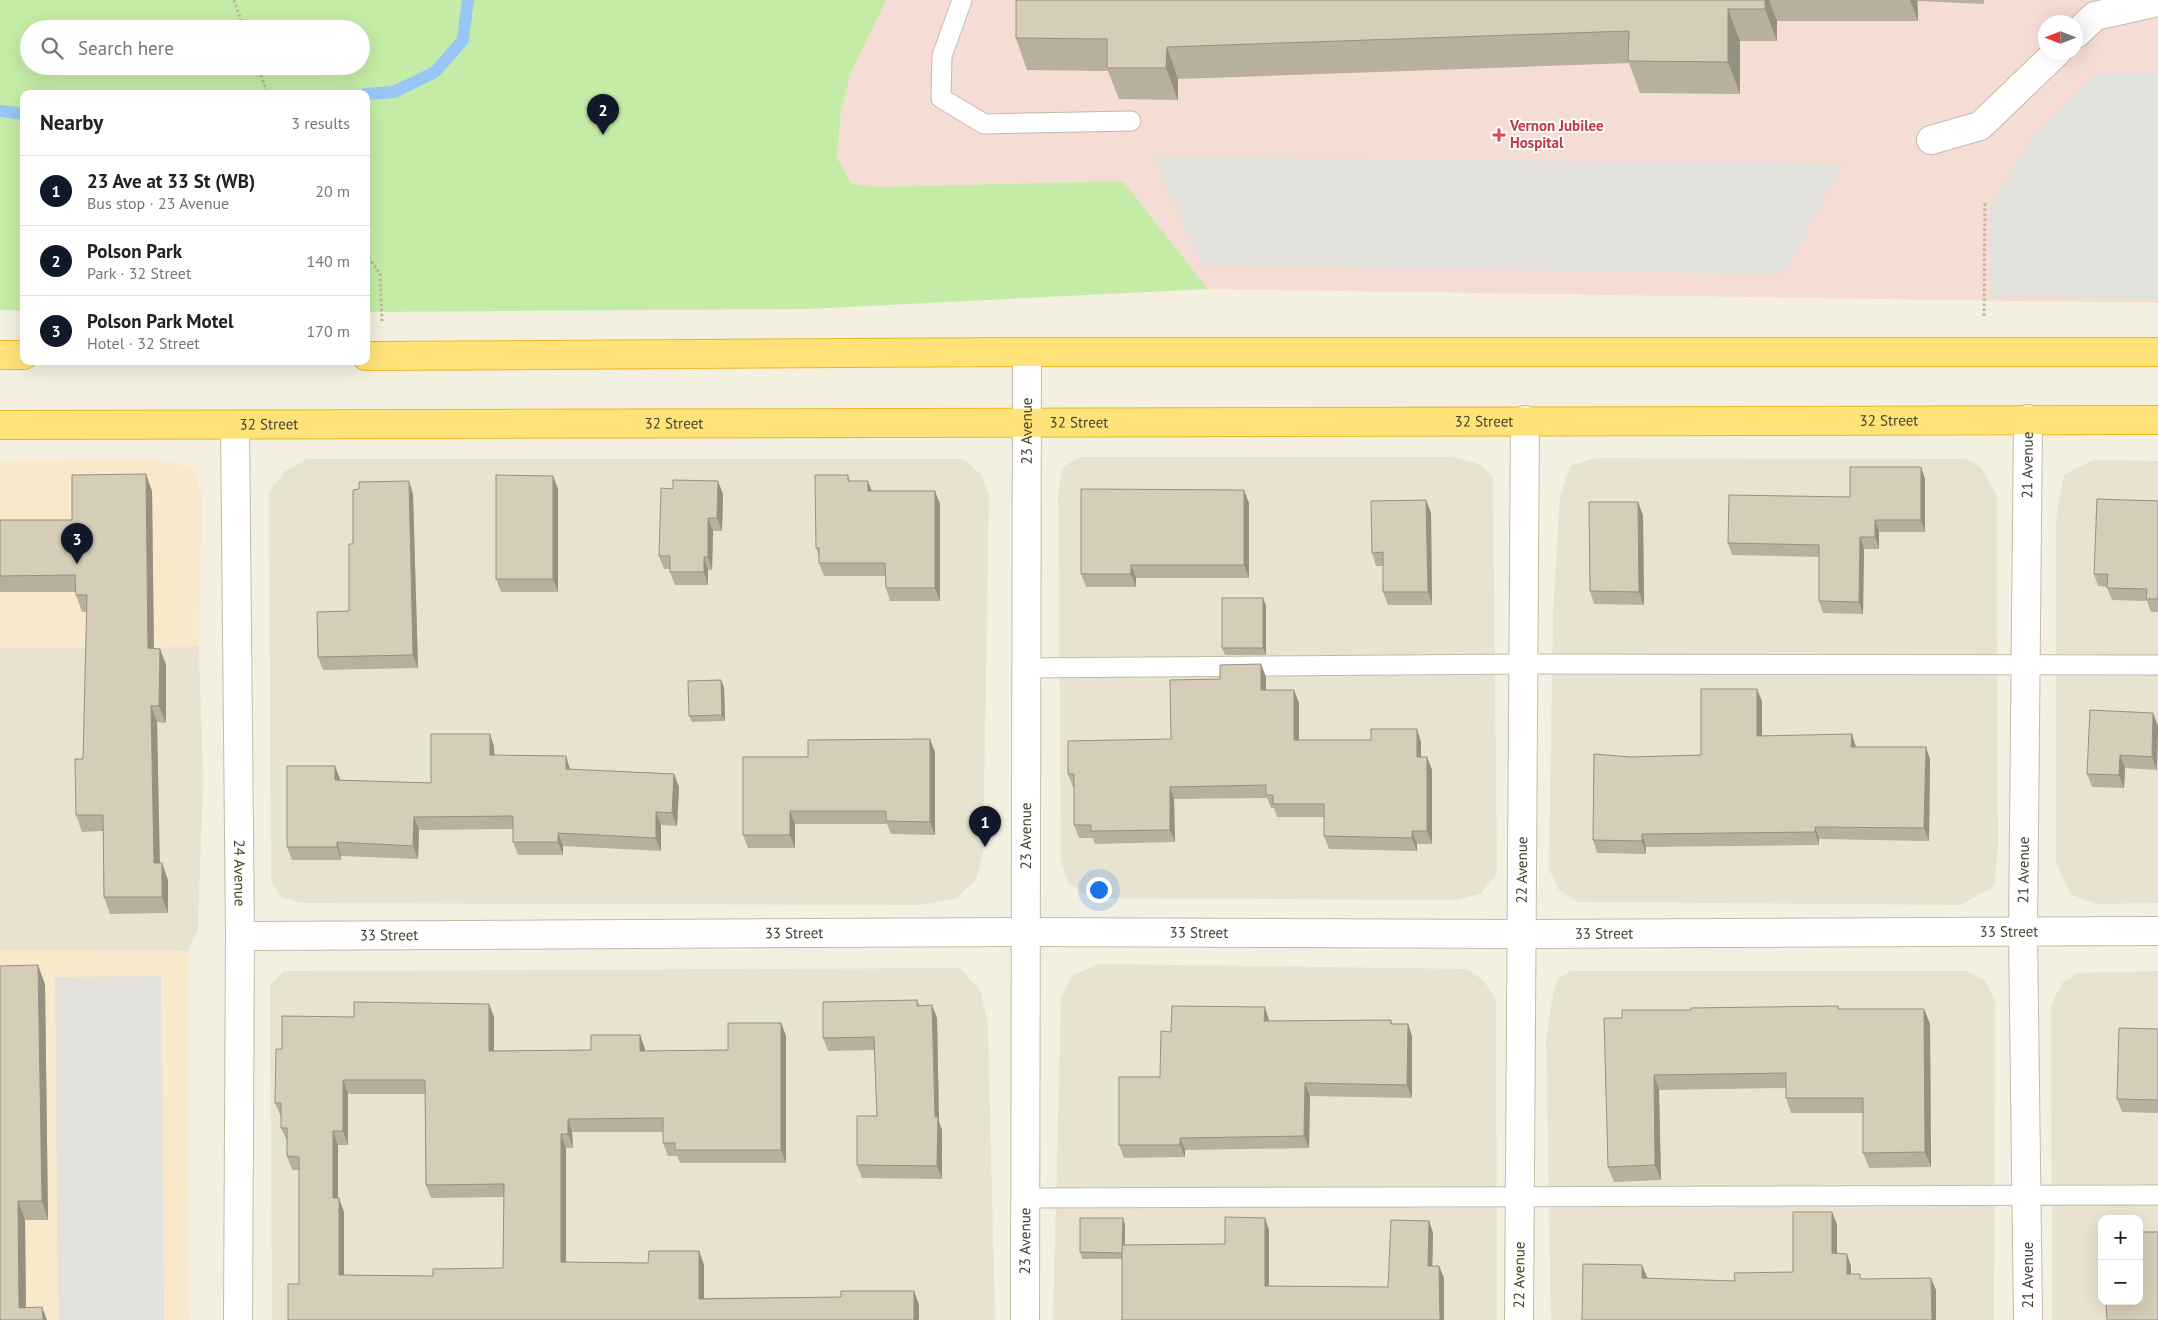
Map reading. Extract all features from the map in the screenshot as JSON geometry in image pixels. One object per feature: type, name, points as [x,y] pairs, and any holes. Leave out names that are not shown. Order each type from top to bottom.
[{"type":"highway","points":[[370,356],[1027,352],[2158,352]]},
{"type":"highway","points":[[0,355],[20,355]]},
{"type":"highway","name":"32 Street","points":[[0,425],[1027,421],[2158,420]]},
{"type":"street","points":[[2087,8],[2158,2]]},
{"type":"street","points":[[1931,140],[1980,126],[2049,60]]},
{"type":"street","name":"23 Avenue","points":[[1025,1320],[1027,352]]},
{"type":"street","name":"22 Avenue","points":[[1520,1320],[1524,420]]},
{"type":"street","name":"21 Avenue","points":[[2028,420],[2023,932],[2028,1320]]},
{"type":"street","name":"24 Avenue","points":[[235,425],[240,936],[238,1320]]},
{"type":"street","name":"33 Street","points":[[240,936],[1026,932],[1522,934],[2158,931]]},
{"type":"lane","points":[[962,0],[942,56],[941,98],[984,124],[1131,121]]},
{"type":"lane","points":[[1026,668],[1524,664],[2158,665]]},
{"type":"lane","points":[[1026,1198],[2158,1195]]},
{"type":"path","points":[[234,0],[241,20]]},
{"type":"path","points":[[260,75],[266,90]]},
{"type":"path","points":[[1984,319],[1985,201]]},
{"type":"path","points":[[370,259],[380,274],[382,317]]},
{"type":"shaded area","name":"Vernon Jubilee Hospital","points":[[884,0],[2158,0],[2158,303],[1208,289],[1123,181],[877,187],[852,184],[837,158],[841,112],[854,61]]},
{"type":"shaded area","points":[[2158,73],[2158,300],[1990,297],[1990,206],[2033,135],[2094,74]]},
{"type":"shaded area","points":[[1152,157],[1844,163],[1784,274],[1203,266]]},
{"type":"shaded area","points":[[1080,457],[1453,457],[1482,465],[1493,478],[1497,874],[1480,894],[1457,900],[1089,898],[1068,882],[1061,862],[1058,492],[1063,467]]},
{"type":"shaded area","points":[[1595,458],[1965,459],[1981,467],[1997,496],[1998,847],[1994,886],[1961,905],[1577,902],[1558,889],[1549,869],[1553,613],[1560,496],[1570,466]]},
{"type":"shaded area","points":[[154,459],[193,467],[202,494],[199,647],[0,648],[0,461]]},
{"type":"shaded area","points":[[307,459],[963,459],[982,475],[989,495],[983,854],[976,880],[955,899],[919,905],[300,903],[281,897],[271,881],[269,492],[285,471]]},
{"type":"shaded area","points":[[2093,460],[2158,461],[2158,903],[2096,904],[2070,894],[2056,862],[2056,518],[2064,475]]},
{"type":"shaded area","points":[[199,647],[203,782],[198,929],[188,951],[0,950],[0,648]]},
{"type":"shaded area","points":[[0,950],[188,951],[189,1320],[0,1320]]},
{"type":"shaded area","points":[[1098,964],[1468,969],[1484,981],[1496,1000],[1497,1320],[1053,1320],[1061,997],[1072,976]]},
{"type":"shaded area","points":[[960,968],[981,992],[988,1024],[995,1320],[272,1320],[270,986],[283,971]]},
{"type":"shaded area","points":[[1571,971],[1966,971],[1985,980],[1995,1000],[1994,1320],[1551,1320],[1546,1039],[1553,994],[1558,979]]},
{"type":"shaded area","points":[[2158,971],[2158,1320],[2052,1320],[2051,1005],[2062,983],[2078,973]]},
{"type":"shaded area","points":[[161,976],[164,1320],[58,1320],[55,977]]},
{"type":"green space","points":[[0,0],[886,0],[851,72],[841,112],[837,158],[852,184],[877,187],[1123,181],[1208,289],[809,309],[370,312],[370,90],[20,90],[20,311],[0,310]]},
{"type":"building","points":[[1016,0],[1765,0],[1765,9],[1728,9],[1728,62],[1628,61],[1629,31],[1167,47],[1166,68],[1107,68],[1107,39],[1016,38]]},
{"type":"building","points":[[1850,467],[1921,467],[1921,520],[1875,520],[1875,537],[1860,537],[1859,602],[1819,601],[1819,545],[1728,543],[1729,495],[1850,497]]},
{"type":"building","points":[[146,474],[148,648],[160,649],[159,706],[151,706],[154,863],[162,863],[162,897],[104,897],[103,815],[76,815],[75,759],[83,759],[87,595],[76,595],[75,575],[0,576],[0,520],[72,520],[72,475]]},
{"type":"building","points":[[496,475],[553,476],[553,579],[496,579]]},
{"type":"building","points":[[815,475],[848,475],[848,481],[868,481],[868,491],[935,491],[935,588],[886,588],[885,563],[819,563],[819,548],[816,548]]},
{"type":"building","points":[[673,480],[718,481],[717,518],[708,518],[708,557],[704,557],[704,572],[670,572],[670,556],[659,556],[661,488],[673,489]]},
{"type":"building","points":[[409,481],[413,655],[318,657],[317,612],[349,611],[349,544],[353,544],[353,490],[359,489],[359,482]]},
{"type":"building","points":[[1081,489],[1244,490],[1244,565],[1131,565],[1131,574],[1081,574]]},
{"type":"building","points":[[2097,499],[2158,501],[2158,599],[2146,599],[2147,589],[2107,588],[2108,574],[2094,574]]},
{"type":"building","points":[[1426,500],[1428,592],[1383,592],[1383,552],[1372,553],[1371,501]]},
{"type":"building","points":[[1589,502],[1638,502],[1639,592],[1590,591]]},
{"type":"building","points":[[1222,598],[1263,598],[1263,648],[1222,648]]},
{"type":"building","points":[[1261,664],[1261,690],[1294,690],[1294,740],[1371,740],[1371,729],[1417,729],[1417,757],[1427,757],[1427,831],[1412,831],[1412,838],[1324,836],[1324,804],[1273,804],[1273,795],[1266,795],[1266,785],[1170,787],[1170,830],[1091,831],[1091,825],[1074,825],[1074,774],[1068,774],[1068,741],[1171,739],[1170,680],[1220,679],[1220,665]]},
{"type":"building","points":[[721,680],[722,715],[689,716],[688,681]]},
{"type":"building","points":[[1701,689],[1757,689],[1757,736],[1852,734],[1851,747],[1926,747],[1924,828],[1815,827],[1815,832],[1642,834],[1642,841],[1593,840],[1594,754],[1631,757],[1701,755]]},
{"type":"building","points":[[2090,710],[2153,713],[2152,757],[2120,755],[2119,775],[2087,774]]},
{"type":"building","points":[[431,734],[490,734],[490,755],[566,756],[566,769],[674,774],[672,813],[656,812],[656,838],[558,833],[558,842],[513,842],[513,816],[414,817],[413,846],[337,842],[337,847],[287,847],[287,766],[335,766],[335,780],[431,783]]},
{"type":"building","points":[[930,739],[930,822],[886,821],[886,811],[790,811],[790,835],[743,835],[743,757],[808,757],[808,740]]},
{"type":"building","points":[[38,965],[42,1201],[18,1201],[19,1308],[42,1307],[43,1320],[0,1320],[0,966]]},
{"type":"building","points":[[917,1000],[917,1006],[932,1005],[935,1117],[938,1117],[937,1166],[857,1165],[857,1116],[877,1116],[874,1037],[823,1038],[823,1002]]},
{"type":"building","points":[[354,1002],[489,1004],[489,1051],[591,1050],[591,1035],[640,1035],[640,1051],[728,1050],[728,1023],[781,1023],[781,1150],[675,1150],[675,1143],[663,1143],[663,1118],[568,1119],[568,1134],[561,1134],[561,1262],[648,1263],[649,1251],[699,1251],[699,1299],[841,1297],[841,1291],[914,1291],[914,1320],[288,1320],[288,1284],[299,1284],[299,1157],[287,1156],[287,1128],[281,1128],[281,1103],[275,1103],[276,1049],[282,1049],[282,1016],[354,1017]],"holes":[[[343,1080],[425,1080],[426,1185],[504,1184],[503,1268],[433,1269],[433,1276],[339,1275],[339,1198],[333,1198],[333,1131],[343,1131]]]},
{"type":"building","points":[[1172,1006],[1265,1007],[1264,1021],[1391,1020],[1391,1024],[1408,1024],[1407,1085],[1305,1083],[1304,1136],[1180,1138],[1180,1145],[1119,1145],[1119,1077],[1160,1077],[1161,1031],[1171,1032]]},
{"type":"building","points":[[1838,1006],[1838,1009],[1924,1009],[1925,1152],[1863,1153],[1863,1098],[1786,1098],[1786,1073],[1654,1075],[1655,1165],[1608,1167],[1604,1018],[1622,1018],[1622,1010]]},
{"type":"building","points":[[2119,1028],[2158,1029],[2158,1100],[2117,1099]]},
{"type":"building","points":[[1793,1212],[1832,1212],[1832,1253],[1847,1254],[1847,1274],[1860,1274],[1860,1279],[1931,1278],[1932,1320],[1582,1320],[1583,1264],[1642,1265],[1642,1278],[1735,1281],[1734,1273],[1793,1272]]},
{"type":"building","points":[[1225,1217],[1265,1218],[1265,1286],[1388,1287],[1391,1220],[1429,1221],[1428,1266],[1439,1266],[1440,1320],[1122,1320],[1122,1245],[1225,1244]]},
{"type":"building","points":[[1080,1218],[1123,1218],[1122,1253],[1080,1252]]},
{"type":"building","points":[[2143,1232],[2158,1232],[2158,1320],[2107,1320],[2106,1305],[2143,1305]]},
{"type":"waterway","points":[[370,94],[394,92],[435,72],[463,40],[468,0]]},
{"type":"waterway","points":[[0,111],[20,114]]},
{"type":"place","name":"Polson Park","points":[[603,135]]},
{"type":"place","name":"Vernon Jubilee Hospital","points":[[1499,135]]},
{"type":"place","name":"Polson Park Motel","points":[[77,564]]},
{"type":"place","name":"23 Ave at 33 St (WB)","points":[[985,847]]}]
